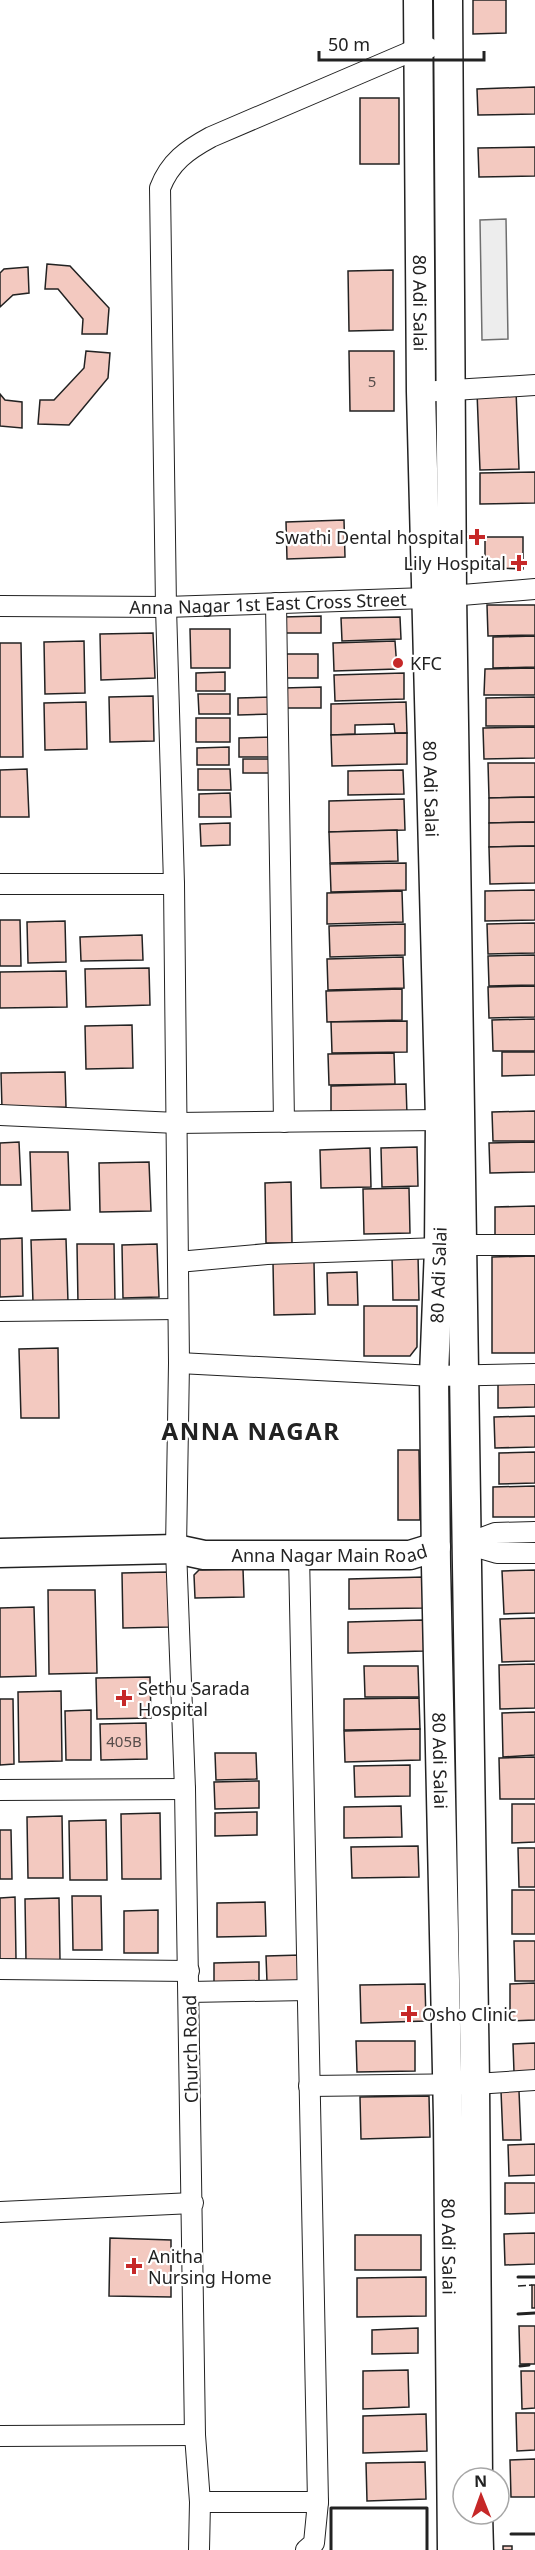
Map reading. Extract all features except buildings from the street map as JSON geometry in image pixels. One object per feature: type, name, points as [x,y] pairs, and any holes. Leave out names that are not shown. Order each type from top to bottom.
[{"type":"main road","name":"80 Adi Salai","points":[[418,0],[421,392],[439,596],[451,1247],[434,1376],[447,2085],[452,2550]]},
{"type":"main road","name":"80 Adi Salai","points":[[448,0],[450,390],[439,596],[440,1120],[463,1376],[476,2084],[478,2466]]},
{"type":"main road","name":"Anna Nagar Main Road","points":[[176,1549],[204,1539],[398,1537],[410,1537],[436,1547]]},
{"type":"main road","name":"Anna Nagar Main Road","points":[[0,1553],[176,1549],[204,1555],[410,1555],[436,1547]]},
{"type":"main road","points":[[478,2526],[478,2550]]},
{"type":"street","points":[[419,48],[449,48]]},
{"type":"street","name":"Church Road","points":[[199,2550],[200,2502],[195,2435],[185,1790],[176,1549],[179,1364],[177,1123],[160,188],[166,171],[187,150],[211,137],[419,48]]},
{"type":"street","points":[[421,392],[535,385]]},
{"type":"street","name":"Anna Nagar 1st East Cross Street","points":[[0,606],[166,607],[535,590]]},
{"type":"street","points":[[276,603],[284,1122]]},
{"type":"street","points":[[0,884],[174,884]]},
{"type":"street","points":[[0,1115],[177,1123],[440,1120]]},
{"type":"street","points":[[178,1262],[267,1254],[535,1245]]},
{"type":"street","points":[[0,1311],[178,1309]]},
{"type":"street","points":[[179,1364],[434,1376],[535,1374]]},
{"type":"street","points":[[436,1547],[466,1544],[495,1533],[535,1532]]},
{"type":"street","points":[[466,1544],[497,1553],[535,1553]]},
{"type":"street","points":[[299,1554],[318,2502],[314,2543],[306,2550]]},
{"type":"street","points":[[0,1790],[185,1790]]},
{"type":"street","points":[[0,1969],[189,1971]]},
{"type":"street","points":[[189,1992],[307,1990]]},
{"type":"street","points":[[309,2086],[447,2085],[535,2080]]},
{"type":"street","points":[[0,2212],[193,2203]]},
{"type":"street","points":[[0,2436],[195,2435]]},
{"type":"street","points":[[200,2502],[318,2502]]},
{"type":"shaded area","points":[[506,219],[508,339],[482,340],[480,220]]},
{"type":"fence","points":[[518,2286],[532,2285]]},
{"type":"wall","points":[[518,2277],[535,2277]]},
{"type":"wall","points":[[518,2314],[535,2313]]},
{"type":"wall","points":[[520,2366],[529,2365]]},
{"type":"wall","points":[[331,2550],[331,2508],[427,2508],[427,2550]]},
{"type":"wall","points":[[511,2534],[535,2534]]},
{"type":"place","name":"Swathi Dental hospital","points":[[477,537]]},
{"type":"place","name":"Lily Hospital","points":[[519,563]]},
{"type":"place","name":"KFC","points":[[398,663]]},
{"type":"place","name":"Sethu Sarada Hospital","points":[[124,1698]]},
{"type":"place","name":"Osho Clinic","points":[[409,2014]]},
{"type":"place","name":"Anitha Nursing Home","points":[[134,2266]]},
{"type":"district","name":"ANNA NAGAR","points":[[251,1430]]}]
